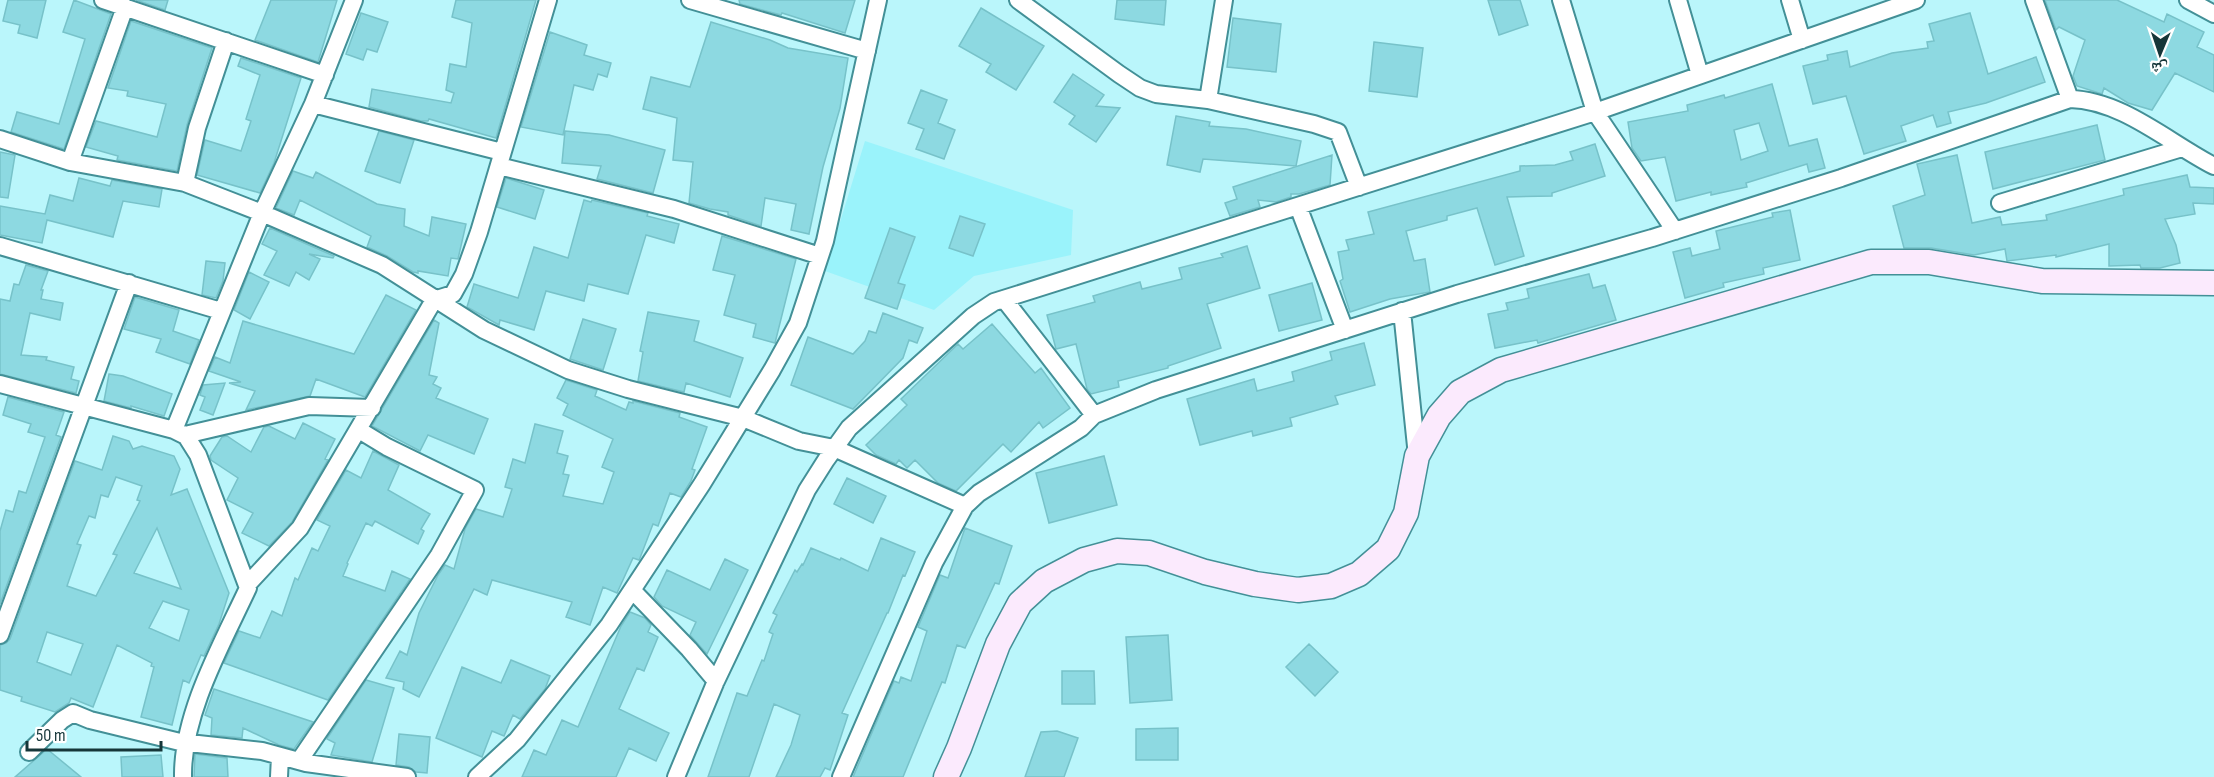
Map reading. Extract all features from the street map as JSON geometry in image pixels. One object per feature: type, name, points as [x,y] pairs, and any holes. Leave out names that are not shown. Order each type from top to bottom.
[{"type":"street","points":[[103,0],[325,75]]},
{"type":"street","points":[[179,433],[221,311],[262,213],[313,104],[354,0]]},
{"type":"street","points":[[247,585],[300,528],[434,300],[453,294],[464,274],[548,0]]},
{"type":"street","points":[[690,0],[867,51]]},
{"type":"street","points":[[477,777],[517,740],[609,625],[702,484],[798,322],[820,256],[878,0]]},
{"type":"street","points":[[1018,0],[1140,88],[1156,94],[1208,100],[1314,124],[1338,132],[1359,187]]},
{"type":"street","points":[[1208,100],[1224,0]]},
{"type":"street","points":[[1561,0],[1595,112],[1675,231]]},
{"type":"street","points":[[1678,0],[1700,75]]},
{"type":"street","points":[[1790,0],[1802,40]]},
{"type":"street","points":[[676,777],[716,681],[807,490],[834,448],[849,428],[973,316],[994,302],[1595,112],[1802,40],[1899,3],[1916,0]]},
{"type":"street","points":[[2034,0],[2070,99]]},
{"type":"street","points":[[2188,0],[2214,14]]},
{"type":"street","points":[[70,162],[125,7]]},
{"type":"street","points":[[185,183],[197,128],[226,41]]},
{"type":"street","points":[[841,777],[934,563],[964,506],[979,493],[1081,428],[1094,416],[1156,390],[1402,311],[1675,231],[1840,178],[2070,99],[2088,99],[2116,109],[2214,166]]},
{"type":"street","points":[[313,104],[674,209],[820,256]]},
{"type":"street","points":[[0,139],[70,162],[185,183],[262,213],[382,265],[484,330],[568,370],[628,389],[743,418],[799,441],[834,448],[964,506]]},
{"type":"street","points":[[2000,203],[2182,148]]},
{"type":"street","points":[[1298,206],[1345,330]]},
{"type":"street","points":[[0,246],[221,311]]},
{"type":"street","points":[[1417,456],[1439,416],[1460,392],[1502,370],[1871,262],[1929,262],[2042,281],[2214,283]]},
{"type":"street","points":[[2,627],[85,408],[129,283]]},
{"type":"street","points":[[1004,299],[1094,416]]},
{"type":"street","points":[[946,777],[998,644],[1020,603],[1044,581],[1084,560],[1118,552],[1149,554],[1255,585],[1298,590],[1330,586],[1359,574],[1388,549],[1406,513],[1417,456],[1402,311]]},
{"type":"street","points":[[0,384],[179,433],[309,406],[372,408]]},
{"type":"street","points":[[299,761],[439,555],[475,490],[387,447],[359,430]]},
{"type":"street","points":[[179,433],[198,455],[248,588],[202,689],[187,743],[183,777]]},
{"type":"street","points":[[632,590],[716,681]]},
{"type":"street","points":[[29,752],[62,720],[74,713],[90,720],[187,743],[262,751],[299,761],[407,777]]},
{"type":"street","points":[[279,777],[280,756]]},
{"type":"shaded area","points":[[865,141],[1073,210],[1071,255],[974,276],[934,310],[825,271]]},
{"type":"building","points":[[8,0],[46,0],[37,38],[18,33],[20,25],[3,21]]},
{"type":"building","points":[[74,0],[111,14],[64,149],[11,132],[17,112],[59,124],[85,39],[63,32]]},
{"type":"building","points":[[136,0],[168,0],[165,10]]},
{"type":"building","points":[[271,0],[337,0],[318,62],[255,40]]},
{"type":"building","points":[[456,0],[536,0],[496,138],[429,119],[421,121],[369,107],[372,89],[451,103],[454,93],[446,90],[450,64],[466,67],[472,23],[452,17]]},
{"type":"building","points":[[739,0],[855,0],[845,33],[782,13],[781,15],[740,4]]},
{"type":"building","points":[[1117,0],[1166,0],[1164,25],[1115,19]]},
{"type":"building","points":[[1488,0],[1520,0],[1528,25],[1499,35]]},
{"type":"building","points":[[2045,0],[2117,0],[2164,22],[2167,14],[2204,32],[2197,47],[2214,55],[2214,92],[2175,73],[2152,110],[2128,103],[2104,88],[2102,94],[2077,86],[2073,76],[2085,40],[2059,27],[2056,30]]},
{"type":"building","points":[[981,8],[1044,46],[1016,90],[986,72],[991,64],[959,46]]},
{"type":"building","points":[[361,13],[388,22],[377,52],[367,49],[363,60],[346,54]]},
{"type":"building","points":[[1970,13],[1988,74],[2036,57],[2045,82],[1986,103],[1948,112],[1951,123],[1937,127],[1933,115],[1901,126],[1906,141],[1864,154],[1846,96],[1813,104],[1803,66],[1828,60],[1827,55],[1847,51],[1850,67],[1892,53],[1928,48],[1927,42],[1934,41],[1929,24]]},
{"type":"building","points":[[1233,18],[1281,24],[1276,72],[1227,67]]},
{"type":"building","points":[[131,21],[212,48],[187,125],[177,171],[117,160],[118,156],[86,147],[96,121],[157,137],[166,104],[127,96],[128,91],[108,88]]},
{"type":"building","points":[[711,22],[770,40],[788,48],[848,58],[840,108],[823,167],[809,234],[791,230],[796,204],[765,198],[761,226],[728,215],[728,212],[689,203],[693,162],[673,160],[677,118],[643,109],[651,77],[690,87]]},
{"type":"building","points":[[550,32],[587,45],[584,55],[611,63],[607,77],[598,74],[593,90],[574,85],[563,135],[521,127]]},
{"type":"building","points":[[1374,42],[1423,48],[1417,97],[1369,91]]},
{"type":"building","points":[[241,58],[301,78],[274,163],[260,193],[197,175],[205,140],[241,151],[251,121],[246,119],[260,75],[238,66]]},
{"type":"building","points":[[1073,74],[1104,95],[1096,106],[1120,108],[1096,142],[1069,124],[1075,116],[1054,102]]},
{"type":"building","points":[[1772,84],[1789,146],[1817,139],[1825,168],[1809,172],[1807,164],[1746,183],[1747,187],[1711,195],[1711,192],[1676,201],[1665,157],[1641,161],[1632,148],[1628,122],[1688,111],[1687,105],[1724,95],[1725,98]],"holes":[[[1759,123],[1768,151],[1741,160],[1734,130]]]},
{"type":"building","points":[[921,90],[947,100],[938,123],[955,130],[944,159],[916,149],[924,129],[908,123]]},
{"type":"building","points":[[1176,116],[1210,122],[1209,126],[1246,129],[1301,141],[1296,166],[1203,159],[1200,172],[1167,165]]},
{"type":"building","points":[[2097,125],[2105,160],[1993,189],[1985,152]]},
{"type":"building","points":[[379,131],[414,140],[400,183],[365,171]]},
{"type":"building","points":[[565,131],[609,135],[665,150],[653,193],[597,179],[601,166],[562,163]]},
{"type":"building","points":[[1595,144],[1605,176],[1552,193],[1552,196],[1507,197],[1524,256],[1495,265],[1477,208],[1447,216],[1447,220],[1406,231],[1414,261],[1425,259],[1430,292],[1390,299],[1350,312],[1340,281],[1343,279],[1338,252],[1349,250],[1346,240],[1374,234],[1368,212],[1520,171],[1520,166],[1555,165],[1573,160],[1570,152]]},
{"type":"building","points":[[0,152],[15,155],[8,198],[0,197]]},
{"type":"building","points":[[1332,155],[1330,185],[1291,194],[1291,197],[1276,202],[1258,200],[1260,207],[1230,216],[1225,203],[1237,199],[1233,187]]},
{"type":"building","points":[[1957,155],[1972,223],[2000,217],[2002,225],[2047,220],[2046,215],[2124,195],[2123,189],[2187,175],[2190,187],[2214,188],[2214,204],[2193,203],[2195,214],[2165,219],[2176,245],[2180,263],[2160,268],[2141,268],[2140,265],[2109,266],[2109,244],[2056,257],[2056,255],[2007,261],[2005,249],[1974,255],[1931,248],[1904,248],[1893,206],[1925,195],[1917,164]]},
{"type":"building","points":[[293,171],[313,178],[316,172],[377,204],[405,209],[404,226],[429,236],[432,217],[466,224],[458,259],[451,258],[448,276],[413,272],[367,247],[371,236],[300,200],[294,215],[276,208]]},
{"type":"building","points":[[79,178],[110,186],[112,180],[162,189],[159,207],[123,201],[113,237],[47,220],[42,243],[0,235],[0,206],[45,214],[50,195],[73,201]]},
{"type":"building","points":[[506,178],[544,190],[535,219],[497,207]]},
{"type":"building","points":[[584,200],[648,213],[647,216],[679,224],[674,243],[646,235],[628,294],[588,284],[584,301],[546,291],[534,330],[500,320],[499,325],[467,307],[474,284],[518,298],[534,247],[568,258]]},
{"type":"building","points":[[1790,210],[1800,260],[1763,268],[1764,274],[1723,283],[1724,287],[1685,298],[1673,252],[1690,248],[1692,256],[1720,249],[1716,231],[1773,217],[1772,213]]},
{"type":"building","points":[[960,216],[985,224],[973,256],[949,248]]},
{"type":"building","points":[[270,228],[334,256],[333,258],[309,254],[320,259],[309,280],[296,272],[289,286],[264,275],[277,251],[262,244]]},
{"type":"building","points":[[890,228],[915,237],[898,283],[905,285],[897,309],[865,298]]},
{"type":"building","points":[[722,236],[796,259],[775,343],[753,337],[756,324],[724,315],[735,275],[713,270]]},
{"type":"building","points":[[1247,246],[1260,288],[1207,304],[1221,348],[1168,366],[1168,368],[1118,381],[1119,387],[1091,394],[1087,389],[1076,344],[1056,349],[1047,315],[1095,302],[1093,296],[1140,282],[1142,289],[1182,279],[1179,268],[1223,257],[1221,254]]},
{"type":"building","points":[[206,261],[225,263],[223,281],[216,298],[202,295]]},
{"type":"building","points":[[26,265],[48,271],[41,290],[43,290],[41,299],[63,303],[60,320],[30,313],[21,355],[47,357],[46,360],[74,367],[71,379],[79,381],[76,393],[0,374],[0,299],[10,301],[14,284],[19,285]]},
{"type":"building","points":[[249,272],[269,282],[250,319],[234,310]]},
{"type":"building","points":[[1589,274],[1593,288],[1605,285],[1616,320],[1538,343],[1537,340],[1495,348],[1488,314],[1508,310],[1506,303],[1529,298],[1527,289]]},
{"type":"building","points":[[1312,283],[1322,320],[1279,331],[1269,295]]},
{"type":"building","points":[[386,295],[416,310],[365,397],[316,379],[310,396],[246,410],[255,391],[229,383],[241,382],[209,371],[215,357],[230,363],[243,321],[354,354]]},
{"type":"building","points":[[135,297],[179,310],[173,331],[199,340],[190,364],[156,352],[161,339],[124,329]]},
{"type":"building","points":[[648,312],[699,321],[694,341],[743,358],[730,397],[686,383],[684,392],[638,381],[643,352],[640,351]]},
{"type":"building","points":[[883,313],[923,328],[917,343],[909,340],[903,358],[853,409],[791,385],[808,337],[853,354],[865,341],[869,331],[876,333]]},
{"type":"building","points":[[583,319],[616,329],[603,370],[570,359]]},
{"type":"building","points":[[434,320],[439,323],[429,375],[437,377],[433,384],[441,388],[436,398],[488,419],[474,454],[428,435],[420,451],[372,426]]},
{"type":"building","points":[[992,324],[1035,373],[1041,368],[1070,408],[1043,428],[1039,422],[1011,452],[1003,444],[956,491],[938,483],[915,460],[907,468],[899,460],[896,464],[876,455],[866,445],[907,405],[901,399],[958,344],[963,349]]},
{"type":"building","points":[[1364,343],[1375,385],[1335,396],[1338,404],[1290,418],[1292,426],[1253,436],[1252,431],[1200,445],[1187,399],[1254,379],[1257,391],[1294,381],[1292,372],[1332,360],[1330,352]]},
{"type":"building","points":[[109,374],[123,376],[172,394],[164,416],[104,401]]},
{"type":"building","points":[[566,380],[597,390],[595,396],[626,410],[629,402],[633,403],[633,401],[680,413],[679,417],[707,427],[692,469],[695,470],[691,481],[681,497],[670,493],[658,526],[653,524],[639,560],[633,558],[617,593],[603,587],[590,625],[566,617],[572,602],[492,580],[487,595],[474,589],[419,697],[403,689],[404,682],[386,678],[400,651],[407,655],[419,613],[438,575],[445,565],[454,569],[465,529],[476,509],[503,517],[512,489],[505,487],[513,459],[525,463],[535,424],[563,431],[557,453],[568,456],[563,474],[569,475],[563,496],[603,504],[614,472],[602,467],[613,439],[563,415],[568,404],[557,398]]},
{"type":"building","points":[[225,383],[213,415],[200,410],[205,397],[200,395],[203,385]]},
{"type":"building","points":[[8,397],[64,412],[56,435],[61,437],[0,604],[0,531],[6,510],[13,512],[19,491],[26,493],[45,437],[28,432],[31,424],[3,415]]},
{"type":"building","points":[[303,423],[335,439],[325,459],[328,460],[292,522],[269,546],[242,533],[253,513],[227,500],[238,478],[211,460],[210,456],[222,437],[227,436],[251,452],[264,427],[269,426],[295,439]]},
{"type":"building","points":[[113,436],[129,441],[133,449],[142,446],[174,456],[180,469],[171,495],[187,489],[229,593],[219,624],[204,656],[201,655],[189,683],[183,680],[172,725],[141,717],[154,667],[151,666],[152,663],[117,645],[93,707],[71,698],[69,703],[55,712],[21,701],[22,697],[0,690],[0,645],[10,639],[75,461],[102,470]],"holes":[[[116,477],[142,486],[137,500],[140,501],[113,554],[117,555],[96,596],[67,586],[81,545],[77,544],[89,516],[95,518],[101,495],[108,497]],[[157,528],[181,589],[134,573]],[[163,601],[189,610],[179,641],[149,628]],[[47,632],[83,644],[71,675],[37,662]]]},
{"type":"building","points":[[373,451],[399,465],[388,490],[430,514],[421,529],[424,531],[418,544],[375,521],[372,526],[366,523],[343,576],[385,591],[392,571],[410,579],[328,700],[224,663],[239,631],[260,638],[272,611],[282,616],[295,578],[298,580],[312,548],[318,551],[330,526],[317,520],[346,470],[361,478]]},
{"type":"building","points":[[1104,456],[1117,505],[1049,523],[1036,473]]},
{"type":"building","points":[[847,478],[886,496],[873,523],[834,504]]},
{"type":"building","points":[[965,528],[1012,546],[999,584],[995,583],[965,648],[957,645],[945,683],[942,682],[903,777],[853,777],[894,681],[899,683],[901,677],[911,681],[927,631],[918,627],[940,575],[948,578]]},
{"type":"building","points":[[881,538],[915,552],[842,713],[848,715],[830,770],[825,768],[820,777],[776,777],[791,745],[800,715],[774,704],[749,777],[708,777],[737,693],[747,696],[762,660],[764,661],[773,634],[769,632],[777,615],[773,613],[795,570],[797,572],[803,565],[811,548],[840,560],[841,558],[868,571]]},
{"type":"building","points":[[725,559],[748,570],[707,654],[690,635],[696,622],[662,606],[654,597],[667,570],[710,590]]},
{"type":"building","points":[[630,612],[645,618],[651,625],[648,632],[658,637],[644,671],[637,668],[619,709],[669,733],[656,761],[629,748],[616,777],[522,777],[534,750],[546,755],[562,720],[578,727],[621,626]]},
{"type":"building","points":[[1168,635],[1172,700],[1130,703],[1126,637]]},
{"type":"building","points":[[1309,644],[1338,672],[1315,696],[1286,667]]},
{"type":"building","points":[[511,660],[550,676],[545,689],[520,719],[513,715],[504,736],[492,731],[482,757],[436,738],[462,667],[501,683]]},
{"type":"building","points":[[1062,671],[1094,671],[1095,704],[1062,704]]},
{"type":"building","points":[[366,680],[394,688],[372,762],[331,755],[335,743],[327,739]]},
{"type":"building","points":[[214,689],[313,722],[294,749],[279,745],[243,728],[242,738],[211,735],[212,718],[205,715]]},
{"type":"building","points":[[1178,728],[1178,760],[1136,760],[1136,729]]},
{"type":"building","points":[[1057,731],[1078,738],[1064,777],[1025,777],[1041,732]]},
{"type":"building","points":[[399,734],[430,737],[427,773],[396,765]]},
{"type":"building","points":[[47,749],[81,777],[15,777]]},
{"type":"building","points":[[195,754],[227,758],[228,777],[194,777]]},
{"type":"building","points":[[161,755],[163,777],[122,777],[121,757]]}]
